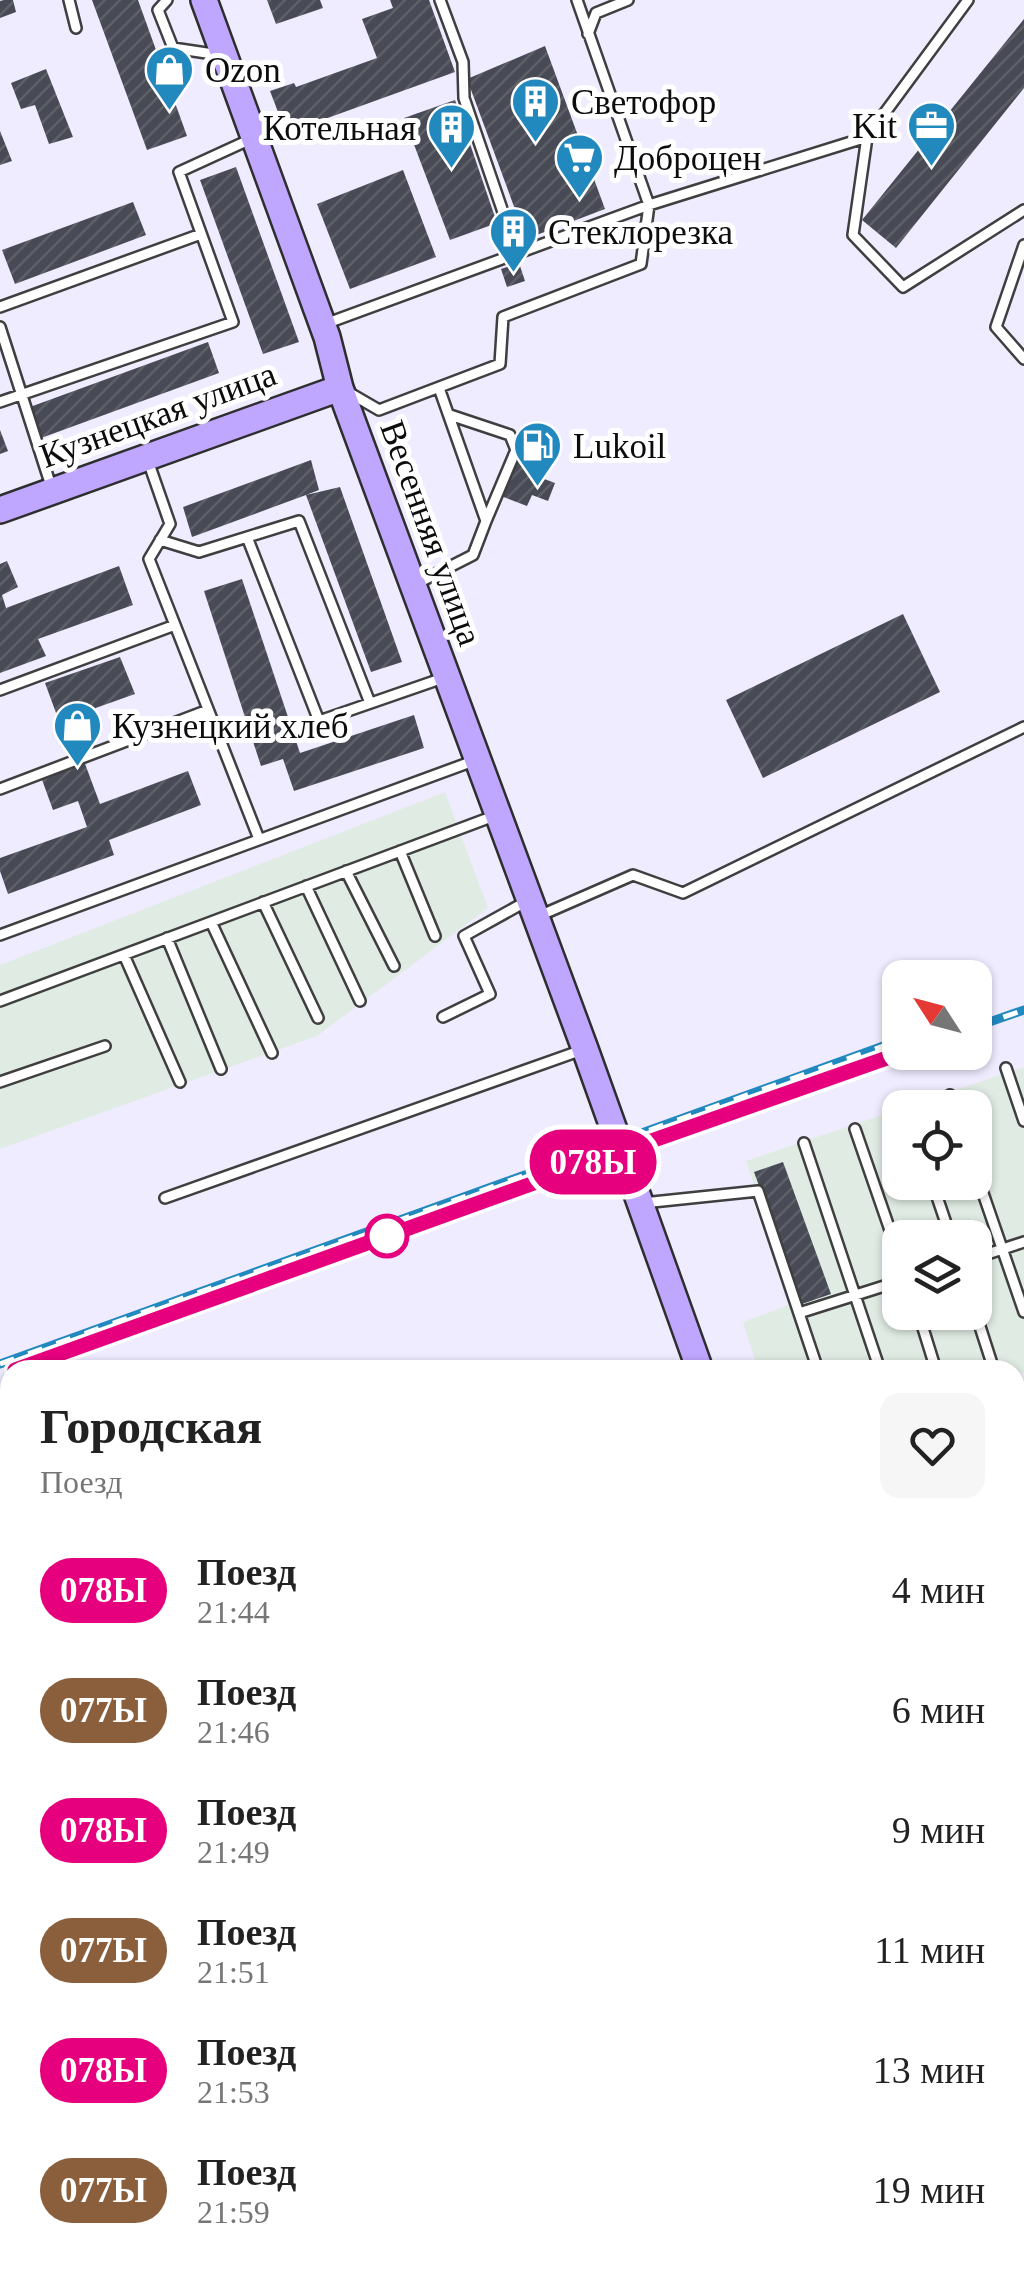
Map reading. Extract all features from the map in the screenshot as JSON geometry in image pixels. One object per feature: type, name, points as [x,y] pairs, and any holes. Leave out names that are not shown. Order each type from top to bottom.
[{"type":"street","name":"Весенняя улица","points":[[204,0],[322,325],[340,388],[696,1360]]},
{"type":"street","name":"Кузнецкая улица","points":[[0,510],[340,388]]},
{"type":"lane","points":[[69,0],[76,28]]},
{"type":"lane","points":[[167,0],[158,10],[173,48],[224,55]]},
{"type":"lane","points":[[440,0],[463,62],[464,98],[517,253]]},
{"type":"lane","points":[[340,388],[378,410],[500,364],[503,317],[641,264],[649,204],[576,0]]},
{"type":"lane","points":[[588,34],[596,13],[628,0]]},
{"type":"lane","points":[[968,0],[867,137],[853,235],[903,287],[1024,210]]},
{"type":"lane","points":[[322,325],[649,204],[867,137]]},
{"type":"lane","points":[[0,402],[234,322],[179,172],[254,138]]},
{"type":"lane","points":[[0,307],[201,234]]},
{"type":"lane","points":[[1024,245],[996,327],[1024,359]]},
{"type":"lane","points":[[0,327],[53,491]]},
{"type":"lane","points":[[439,388],[486,521]]},
{"type":"lane","points":[[414,586],[473,555],[516,450],[510,435],[450,415]]},
{"type":"lane","points":[[146,457],[170,524],[149,559],[259,839]]},
{"type":"lane","points":[[160,540],[198,552],[300,521],[370,703]]},
{"type":"lane","points":[[247,538],[319,721],[447,677]]},
{"type":"lane","points":[[0,690],[175,625]]},
{"type":"lane","points":[[0,789],[208,710]]},
{"type":"lane","points":[[443,1017],[490,994],[464,936],[633,874],[683,893],[1024,727]]},
{"type":"lane","points":[[0,935],[478,760]]},
{"type":"lane","points":[[0,1001],[498,814]]},
{"type":"lane","points":[[400,851],[435,936]]},
{"type":"lane","points":[[346,871],[394,966]]},
{"type":"lane","points":[[306,886],[360,1001]]},
{"type":"lane","points":[[264,902],[318,1018]]},
{"type":"lane","points":[[211,922],[272,1053]]},
{"type":"lane","points":[[166,938],[221,1069]]},
{"type":"lane","points":[[124,954],[180,1082]]},
{"type":"lane","points":[[0,1082],[105,1046]]},
{"type":"lane","points":[[166,1198],[584,1049]]},
{"type":"lane","points":[[1006,1068],[1024,1121]]},
{"type":"lane","points":[[855,1130],[887,1220]]},
{"type":"lane","points":[[804,1143],[877,1360]]},
{"type":"lane","points":[[640,1203],[758,1191],[815,1360]]},
{"type":"lane","points":[[985,1200],[1024,1312]]},
{"type":"lane","points":[[992,1253],[1024,1242]]},
{"type":"lane","points":[[799,1313],[882,1287]]},
{"type":"lane","points":[[924,1330],[933,1360]]},
{"type":"lane","points":[[981,1330],[991,1360]]},
{"type":"shaded area","points":[[445,792],[488,908],[317,1036],[0,1149],[0,965]]},
{"type":"shaded area","points":[[1024,1067],[1024,1360],[755,1360],[743,1322],[794,1303],[746,1161],[882,1115],[882,1200],[992,1200],[992,1090],[955,1090]]},
{"type":"building","points":[[13,0],[16,12],[0,18],[0,1]]},
{"type":"building","points":[[92,0],[138,0],[187,136],[147,150]]},
{"type":"building","points":[[267,0],[320,0],[323,8],[276,24]]},
{"type":"building","points":[[390,0],[429,0],[455,72],[286,133],[270,91],[294,83],[296,87],[377,58],[362,19],[393,8]]},
{"type":"building","points":[[1024,19],[1024,88],[896,248],[862,220]]},
{"type":"building","name":"Светофор","points":[[545,46],[605,209],[526,239],[467,79]]},
{"type":"building","points":[[46,69],[73,137],[49,144],[35,105],[21,109],[11,83]]},
{"type":"building","name":"Котельная","points":[[455,100],[497,223],[450,240],[404,118]]},
{"type":"building","points":[[0,131],[12,161],[0,165]]},
{"type":"building","points":[[236,167],[299,342],[263,354],[200,180]]},
{"type":"building","points":[[403,170],[436,257],[350,289],[317,204]]},
{"type":"building","points":[[133,202],[146,235],[15,284],[2,250]]},
{"type":"building","name":"Стеклорезка","points":[[519,263],[525,281],[507,287],[501,269]]},
{"type":"building","points":[[208,342],[219,373],[41,438],[30,407]]},
{"type":"building","points":[[0,430],[8,451],[0,454]]},
{"type":"building","points":[[517,454],[544,465],[539,477],[555,483],[548,501],[532,495],[527,506],[501,496]]},
{"type":"building","points":[[311,460],[319,490],[192,537],[183,507]]},
{"type":"building","points":[[340,487],[402,662],[371,672],[306,495]]},
{"type":"building","points":[[7,561],[18,587],[2,595],[6,608],[119,566],[133,605],[38,639],[46,656],[0,673],[0,564]]},
{"type":"building","points":[[242,579],[300,753],[414,715],[424,748],[294,791],[283,759],[261,766],[204,591]]},
{"type":"building","points":[[903,614],[940,692],[763,778],[726,700]]},
{"type":"building","points":[[120,657],[135,694],[59,721],[45,683]]},
{"type":"building","points":[[84,761],[100,804],[188,771],[201,805],[109,840],[114,855],[8,894],[0,858],[87,827],[78,801],[53,810],[41,777]]},
{"type":"building","points":[[783,1162],[831,1294],[802,1304],[754,1172]]},
{"type":"railway","points":[[992,1021],[1024,1010]]},
{"type":"railway","points":[[11,1360],[882,1046]]},
{"type":"train","name":"078Ы","points":[[43,1360],[882,1060]]},
{"type":"place","name":"Ozon","points":[[170,112]]},
{"type":"place","name":"Светофор","points":[[536,144]]},
{"type":"place","name":"Kit","points":[[932,168]]},
{"type":"place","name":"Котельная","points":[[451,170]]},
{"type":"place","name":"Доброцен","points":[[579,200]]},
{"type":"place","name":"Стеклорезка","points":[[513,274]]},
{"type":"place","name":"Lukoil","points":[[538,488]]},
{"type":"place","name":"Кузнецкий хлеб","points":[[77,768]]}]
